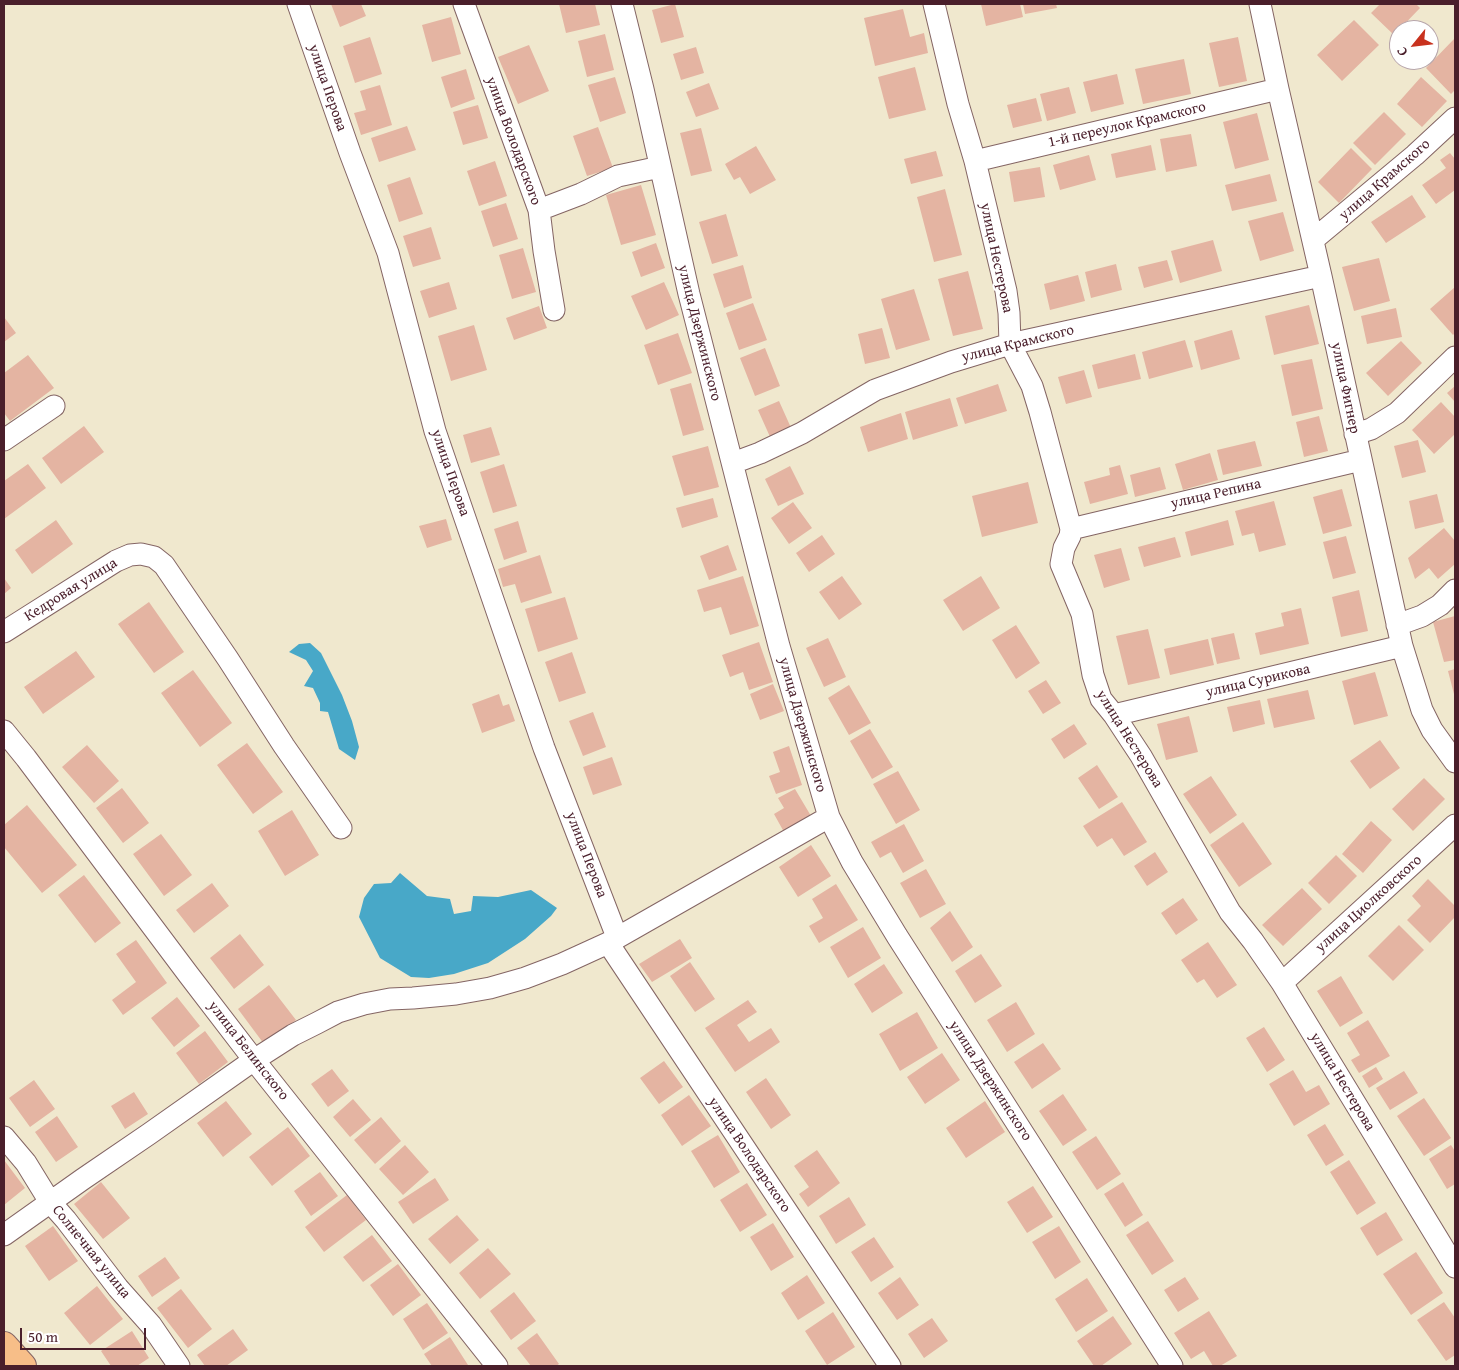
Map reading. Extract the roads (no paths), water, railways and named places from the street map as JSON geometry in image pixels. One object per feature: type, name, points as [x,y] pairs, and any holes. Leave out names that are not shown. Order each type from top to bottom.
[{"type":"main road","points":[[4,1345],[22,1366]]},
{"type":"street","name":"улица Перова","points":[[298,4],[350,153],[388,254],[435,431],[544,748],[613,940]]},
{"type":"street","name":"улица Володарского","points":[[464,4],[539,210],[554,310]]},
{"type":"street","name":"улица Дзержинского","points":[[622,4],[689,294],[779,646],[829,817],[852,862],[897,936],[1172,1366]]},
{"type":"street","name":"улица Нестерова","points":[[934,4],[958,104],[975,161],[1006,291],[1010,344],[1032,386],[1071,529],[1064,548],[1061,564],[1082,614],[1093,675],[1101,699],[1141,756],[1230,912],[1254,941],[1282,983],[1455,1267]]},
{"type":"street","name":"улица Фигнер","points":[[1260,4],[1402,646],[1422,710],[1432,730],[1455,762]]},
{"type":"street","name":"1-й переулок Крамского","points":[[975,161],[1278,89]]},
{"type":"street","name":"улица Крамского","points":[[1313,240],[1415,155],[1455,118]]},
{"type":"street","points":[[539,210],[581,194],[618,176],[660,167]]},
{"type":"street","name":"улица Крамского","points":[[733,463],[760,453],[802,433],[875,390],[950,362],[1010,344],[1321,276]]},
{"type":"street","points":[[1355,434],[1371,429],[1397,413],[1455,357]]},
{"type":"street","points":[[4,440],[54,406]]},
{"type":"street","name":"улица Репина","points":[[1071,529],[1360,460]]},
{"type":"street","name":"Кедровая улица","points":[[4,632],[116,561],[130,555],[141,554],[154,557],[164,565],[284,746],[341,828]]},
{"type":"street","points":[[1397,625],[1422,616],[1440,605],[1455,590]]},
{"type":"street","name":"улица Сурикова","points":[[1114,715],[1402,646]]},
{"type":"street","name":"улица Белинского","points":[[4,731],[254,1060],[497,1366]]},
{"type":"street","points":[[4,1235],[254,1060],[317,1022],[338,1012],[390,998],[456,994],[490,988],[525,978],[562,964],[613,940],[829,817]]},
{"type":"street","name":"улица Циолковского","points":[[1282,983],[1455,825]]},
{"type":"street","name":"улица Володарского","points":[[613,940],[890,1366]]},
{"type":"street","name":"Солнечная улица","points":[[4,1137],[26,1163],[50,1202],[150,1325],[179,1366]]},
{"type":"water","points":[[310,643],[321,653],[342,695],[352,721],[359,747],[355,760],[339,749],[328,712],[320,711],[320,703],[313,688],[304,686],[313,671],[306,660],[289,652],[299,644]]},
{"type":"water","points":[[400,873],[427,896],[450,899],[454,914],[471,911],[473,896],[498,897],[531,890],[557,908],[551,916],[525,939],[488,963],[454,974],[429,978],[411,977],[380,958],[359,917],[364,898],[374,884],[391,883]]}]
